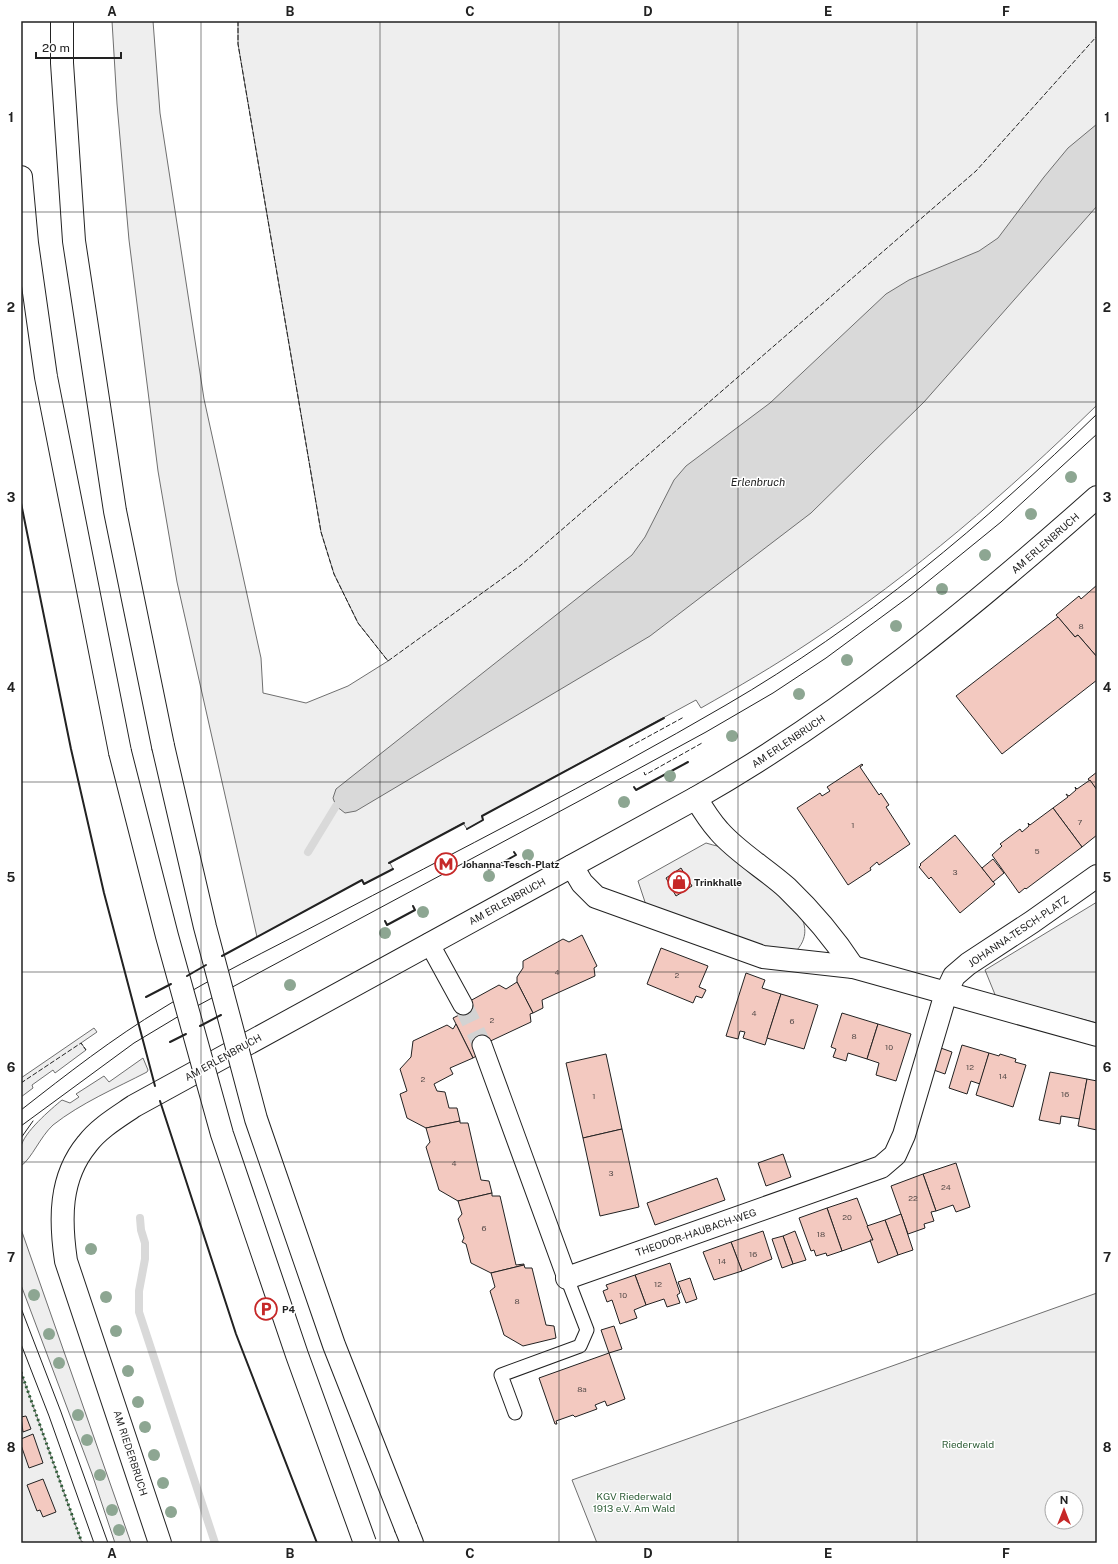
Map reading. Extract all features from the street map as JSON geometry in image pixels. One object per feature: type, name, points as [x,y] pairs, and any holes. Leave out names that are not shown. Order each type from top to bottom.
[{"type":"main road","points":[[62,21],[62,63],[74,241],[115,511],[163,746],[205,927],[256,1119],[334,1345],[409,1536]]},
{"type":"main road","points":[[21,177],[27,243],[46,377],[120,752],[167,936],[222,1134],[297,1355],[365,1543]]},
{"type":"main road","points":[[21,220],[27,243]]},
{"type":"main road","name":"AM ERLENBRUCH","points":[[102,1364],[66,1261],[61,1216],[68,1179],[75,1162],[87,1144],[107,1125],[134,1106],[696,798],[799,735],[940,631],[1018,567],[1097,497]]},
{"type":"main road","points":[[696,798],[707,816],[720,832],[786,888],[820,922],[835,940],[853,967]]},
{"type":"main road","points":[[572,866],[582,883],[596,897],[746,952],[777,960],[853,967],[1097,1036]]},
{"type":"main road","name":"JOHANNA-TESCH-PLATZ","points":[[946,993],[954,976],[968,964],[1032,922],[1097,876]]},
{"type":"main road","name":"THEODOR-HAUBACH-WEG","points":[[567,1278],[881,1167],[895,1155],[904,1135],[946,993]]},
{"type":"main road","name":"AM RIEDERBRUCH","points":[[102,1364],[160,1543]]},
{"type":"street","points":[[429,943],[463,1006]]},
{"type":"street","points":[[482,1045],[567,1278]]},
{"type":"lane","points":[[210,1064],[227,1126]]},
{"type":"lane","points":[[515,1413],[501,1375],[580,1346],[587,1330],[567,1278]]},
{"type":"green space","points":[[112,21],[153,21],[160,113],[204,399],[261,658],[263,693],[306,703],[348,686],[388,661],[358,623],[334,574],[321,532],[238,44],[238,21],[1097,21],[1097,405],[1029,469],[959,531],[886,589],[810,642],[701,708],[696,700],[482,816],[483,820],[467,829],[463,823],[390,863],[393,869],[364,884],[362,880],[257,937],[177,582],[158,471],[129,240],[117,104]]},
{"type":"green space","points":[[706,843],[727,848],[737,853],[779,890],[796,908],[802,918],[805,929],[803,939],[797,950],[781,952],[647,908],[638,881]]},
{"type":"green space","points":[[1097,902],[1097,1023],[996,997],[985,970]]},
{"type":"green space","points":[[94,1028],[97,1032],[81,1043],[86,1050],[55,1073],[53,1070],[32,1085],[33,1088],[21,1097],[21,1078]]},
{"type":"green space","points":[[143,1058],[148,1070],[147,1072],[87,1103],[53,1125],[44,1135],[29,1158],[21,1166],[21,1147],[23,1141],[32,1128],[51,1109],[62,1100],[70,1103],[79,1097],[76,1094],[104,1076],[109,1082]]},
{"type":"green space","points":[[21,1229],[131,1543],[115,1543],[92,1474],[21,1285]]},
{"type":"green space","name":"Riederwald","points":[[1097,1293],[1097,1543],[597,1543],[572,1480]]},
{"type":"green space","points":[[21,1372],[82,1543],[21,1543]]},
{"type":"water","name":"Erlenbruch","points":[[1097,124],[1097,206],[924,402],[811,513],[650,636],[356,811],[345,813],[336,806],[333,798],[336,789],[632,555],[645,537],[674,480],[686,466],[770,403],[886,294],[909,280],[979,251],[998,238],[1068,148]]},
{"type":"building","points":[[1097,585],[1097,657],[1078,635],[1075,637],[1056,615],[1079,596],[1081,599]]},
{"type":"building","points":[[1058,617],[1075,637],[1078,635],[1097,657],[1097,680],[1002,754],[956,696]]},
{"type":"building","points":[[862,764],[863,765],[860,767],[879,795],[881,793],[889,805],[886,807],[910,844],[879,865],[877,862],[870,868],[871,870],[848,885],[797,808],[820,793],[822,796],[830,791],[827,787]]},
{"type":"building","points":[[1097,772],[1097,790],[1088,779]]},
{"type":"building","points":[[1090,780],[1097,790],[1097,835],[1082,847],[1053,808],[1068,797],[1066,794],[1069,796],[1076,790],[1075,787],[1077,789]]},
{"type":"building","points":[[1053,808],[1082,847],[1019,893],[992,855],[1002,846],[1000,844],[1020,829],[1022,832],[1029,826],[1028,823],[1030,825]]},
{"type":"building","points":[[955,835],[995,884],[960,913],[931,877],[929,879],[919,867],[921,865],[920,864]]},
{"type":"building","points":[[993,859],[1004,873],[993,882],[982,868]]},
{"type":"building","name":"Trinkhalle","points":[[681,868],[692,886],[676,896],[666,878]]},
{"type":"building","points":[[582,935],[597,966],[594,968],[595,976],[542,1000],[543,1008],[533,1013],[517,982],[517,977],[523,968],[523,961],[563,939],[569,942]]},
{"type":"building","points":[[661,948],[708,966],[699,987],[706,990],[702,998],[696,996],[693,1003],[647,984]]},
{"type":"building","points":[[746,973],[765,980],[762,988],[781,994],[765,1045],[743,1038],[745,1032],[740,1031],[738,1039],[726,1036]]},
{"type":"building","points":[[517,982],[533,1013],[530,1014],[531,1022],[482,1045],[478,1055],[473,1058],[453,1018],[459,1015],[459,1007],[499,985],[506,989]]},
{"type":"building","points":[[781,994],[818,1005],[804,1049],[767,1038]]},
{"type":"building","points":[[842,1013],[878,1024],[867,1059],[848,1053],[846,1061],[833,1057],[836,1049],[831,1047]]},
{"type":"building","points":[[456,1024],[473,1058],[450,1068],[453,1074],[434,1084],[437,1091],[445,1092],[449,1108],[457,1108],[460,1121],[426,1128],[407,1118],[400,1094],[407,1091],[400,1069],[411,1057],[413,1041],[447,1025],[453,1029]]},
{"type":"building","points":[[878,1024],[911,1034],[896,1081],[876,1075],[879,1063],[867,1059]]},
{"type":"building","points":[[962,1045],[989,1053],[980,1084],[971,1081],[967,1094],[949,1088]]},
{"type":"building","points":[[938,1047],[952,1052],[945,1074],[931,1069]]},
{"type":"building","points":[[989,1053],[999,1056],[1000,1054],[1016,1059],[1015,1062],[1026,1065],[1013,1107],[976,1095]]},
{"type":"building","points":[[606,1054],[622,1129],[583,1138],[566,1063]]},
{"type":"building","points":[[1050,1072],[1087,1079],[1080,1119],[1061,1116],[1060,1124],[1039,1120]]},
{"type":"building","points":[[1087,1079],[1097,1081],[1097,1130],[1078,1126]]},
{"type":"building","points":[[460,1121],[460,1123],[468,1123],[481,1180],[489,1181],[492,1193],[458,1201],[439,1190],[426,1147],[430,1142],[426,1128]]},
{"type":"building","points":[[622,1129],[639,1207],[600,1216],[583,1138]]},
{"type":"building","points":[[783,1154],[791,1177],[766,1186],[758,1163]]},
{"type":"building","points":[[956,1163],[970,1207],[956,1212],[953,1205],[936,1211],[923,1174]]},
{"type":"building","points":[[923,1174],[936,1211],[931,1212],[934,1221],[924,1224],[925,1228],[908,1234],[891,1186]]},
{"type":"building","points":[[717,1178],[725,1200],[655,1225],[647,1203]]},
{"type":"building","points":[[492,1193],[492,1196],[500,1196],[516,1265],[524,1265],[491,1273],[471,1263],[466,1244],[462,1242],[464,1238],[458,1219],[462,1214],[458,1201]]},
{"type":"building","points":[[857,1198],[873,1240],[842,1251],[827,1208]]},
{"type":"building","points":[[827,1208],[842,1251],[827,1256],[826,1253],[816,1256],[814,1250],[811,1251],[799,1218]]},
{"type":"building","points":[[901,1214],[913,1250],[898,1255],[885,1220]]},
{"type":"building","points":[[885,1220],[898,1255],[878,1263],[870,1240],[873,1240],[867,1226]]},
{"type":"building","points":[[763,1231],[772,1259],[742,1271],[731,1242]]},
{"type":"building","points":[[795,1231],[806,1260],[793,1264],[783,1236]]},
{"type":"building","points":[[783,1236],[793,1264],[782,1268],[772,1239]]},
{"type":"building","points":[[731,1242],[742,1271],[714,1280],[703,1252]]},
{"type":"building","points":[[670,1263],[680,1293],[677,1295],[680,1303],[667,1307],[664,1299],[646,1305],[635,1275]]},
{"type":"building","points":[[524,1265],[525,1268],[532,1268],[546,1325],[554,1326],[556,1338],[523,1346],[504,1335],[490,1291],[495,1287],[491,1273]]},
{"type":"building","points":[[635,1275],[646,1305],[634,1310],[637,1318],[620,1324],[612,1300],[607,1302],[603,1291],[608,1289],[606,1285]]},
{"type":"building","points":[[690,1278],[697,1299],[686,1303],[678,1282]]},
{"type":"building","points":[[614,1326],[622,1349],[609,1353],[601,1330]]},
{"type":"building","points":[[609,1353],[625,1399],[607,1406],[605,1401],[595,1405],[597,1409],[575,1417],[573,1415],[556,1421],[557,1424],[555,1424],[539,1378]]},
{"type":"building","points":[[26,1416],[31,1429],[23,1432],[21,1417]]},
{"type":"building","points":[[33,1434],[43,1463],[29,1468],[21,1445],[21,1439]]},
{"type":"building","points":[[43,1479],[56,1512],[43,1517],[40,1510],[37,1511],[27,1485]]},
{"type":"waterway","points":[[308,852],[336,806]]},
{"type":"waterway","points":[[140,1218],[141,1230],[145,1243],[145,1259],[139,1291],[139,1312],[215,1543]]},
{"type":"tunnel","points":[[463,1005],[482,1045]]},
{"type":"tram line","points":[[21,1110],[108,1044],[182,996],[576,789],[726,705],[826,642],[874,607],[966,533],[1054,455],[1097,414]]},
{"type":"tram line","points":[[21,1126],[134,1043],[184,1013],[581,800],[706,732],[773,693],[826,658],[910,596],[1001,522],[1097,434]]},
{"type":"tram line","points":[[21,1138],[33,1121]]},
{"type":"tram line","points":[[21,1308],[61,1412],[108,1543]]},
{"type":"tram line","points":[[21,1344],[49,1416],[94,1543]]},
{"type":"hedge","points":[[21,1372],[82,1543]]},
{"type":"fence","points":[[238,21],[238,44],[321,532],[334,574],[358,623],[388,661],[521,565],[976,171],[1097,36]]},
{"type":"fence","points":[[629,747],[684,717]]},
{"type":"fence","points":[[644,772],[645,775],[702,743]]},
{"type":"fence","points":[[21,1083],[81,1043],[86,1050]]},
{"type":"wall","points":[[21,503],[71,749],[104,893],[155,1086]]},
{"type":"wall","points":[[467,829],[483,820],[482,816],[664,718]]},
{"type":"wall","points":[[634,787],[636,790],[688,762]]},
{"type":"wall","points":[[389,863],[464,823]]},
{"type":"wall","points":[[487,866],[489,870],[516,855],[514,852]]},
{"type":"wall","points":[[222,956],[362,880],[364,884],[393,869]]},
{"type":"wall","points":[[385,921],[387,925],[415,910],[413,906]]},
{"type":"wall","points":[[187,976],[206,965]]},
{"type":"wall","points":[[146,997],[171,984]]},
{"type":"wall","points":[[200,1026],[221,1015]]},
{"type":"wall","points":[[170,1042],[186,1034]]},
{"type":"wall","points":[[160,1101],[236,1334],[317,1543]]},
{"type":"place","name":"Johanna-Tesch-Platz","points":[[446,864]]},
{"type":"place","name":"Trinkhalle","points":[[679,882]]},
{"type":"place","name":"P4","points":[[266,1309]]},
{"type":"park label","name":"KGV Riederwald 1913 e.V. Am Wald","points":[[634,1502]]}]
